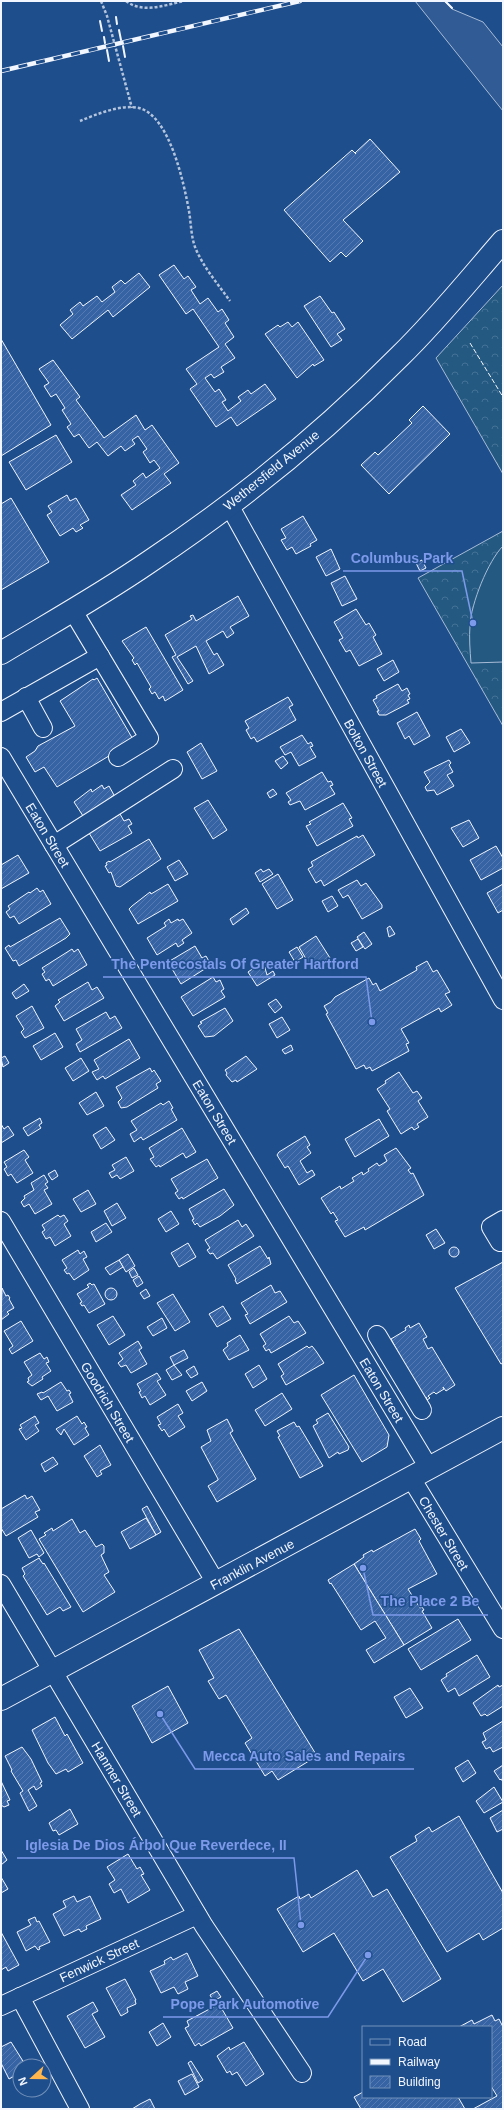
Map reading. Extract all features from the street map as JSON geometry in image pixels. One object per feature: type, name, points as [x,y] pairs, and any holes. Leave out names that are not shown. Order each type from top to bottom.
[{"type":"main road","name":"Wethersfield Avenue","points":[[1,653],[73,611],[150,562],[229,505],[317,434],[368,388],[433,323],[503,241]]},
{"type":"main road","name":"Franklin Avenue","points":[[1,1699],[503,1428]]},
{"type":"street","name":"Bolton Street","points":[[229,505],[503,1000]]},
{"type":"street","points":[[73,611],[149,738],[118,757]]},
{"type":"street","points":[[1,712],[100,656]]},
{"type":"street","points":[[26,697],[43,728]]},
{"type":"street","name":"Eaton Street","points":[[1,757],[54,845],[420,1473]]},
{"type":"street","points":[[54,845],[173,769]]},
{"type":"street","points":[[503,1220],[491,1226],[500,1242],[503,1240]]},
{"type":"street","name":"Goodrich Street","points":[[1,1221],[216,1583]]},
{"type":"street","points":[[377,1335],[422,1410]]},
{"type":"street","name":"Chester Street","points":[[420,1473],[503,1629]]},
{"type":"street","name":"Hanmer Street","points":[[1,1584],[198,1915],[302,2073]]},
{"type":"street","name":"Fenwick Street","points":[[1,2006],[198,1915]]},
{"type":"street","points":[[20,1997],[80,2109]]},
{"type":"path","points":[[101,1],[106,12],[132,108]]},
{"type":"path","points":[[126,1],[133,6],[144,8],[184,1]]},
{"type":"path","points":[[80,121],[108,111],[132,108],[143,110],[152,116],[167,138],[183,188],[195,247],[230,301]]},
{"type":"green space","points":[[503,285],[503,474],[436,358]]},
{"type":"green space","points":[[503,531],[503,726],[418,578]]},
{"type":"green space","points":[[503,546],[503,662],[471,663],[470,630],[473,606],[486,572]]},
{"type":"shaded area","points":[[415,1],[444,1],[452,9],[483,22],[503,47],[503,111]]},
{"type":"building","points":[[370,139],[400,172],[343,220],[363,241],[346,257],[341,252],[330,262],[284,210],[352,150],[355,153]]},
{"type":"building","points":[[174,265],[184,279],[188,276],[196,287],[191,290],[200,304],[208,298],[218,312],[222,309],[229,320],[225,323],[234,337],[225,344],[235,358],[221,367],[224,372],[214,378],[211,374],[205,378],[215,392],[219,389],[226,400],[222,402],[228,411],[241,401],[238,397],[248,390],[251,394],[265,384],[276,399],[237,426],[231,417],[216,427],[190,389],[197,384],[186,369],[219,347],[193,309],[186,314],[159,275]]},
{"type":"building","points":[[139,273],[150,287],[113,317],[108,310],[72,339],[60,325],[73,314],[70,310],[80,302],[83,306],[97,296],[102,302],[115,292],[112,287],[121,280],[125,284]]},
{"type":"building","points":[[320,296],[332,313],[334,312],[345,329],[337,334],[342,340],[331,347],[304,306]]},
{"type":"building","points":[[288,322],[292,327],[298,322],[324,360],[314,366],[313,364],[297,378],[265,334],[278,325],[280,327]]},
{"type":"building","points":[[1,339],[51,425],[1,456]]},
{"type":"building","points":[[53,360],[80,397],[76,400],[104,438],[136,415],[145,430],[152,425],[179,463],[164,474],[171,483],[132,510],[121,495],[136,485],[133,481],[143,473],[146,478],[160,468],[154,460],[150,463],[143,452],[147,449],[138,436],[132,440],[135,444],[125,451],[121,446],[108,456],[97,442],[89,448],[79,434],[74,437],[67,427],[71,424],[62,410],[65,408],[56,394],[51,397],[44,386],[49,383],[39,369]]},
{"type":"building","points":[[423,406],[450,434],[389,494],[361,465],[375,452],[378,455],[412,423],[409,420]]},
{"type":"building","points":[[56,435],[72,462],[26,490],[9,462]]},
{"type":"building","points":[[67,495],[70,501],[76,498],[89,520],[80,525],[83,528],[76,532],[73,528],[60,536],[47,515],[52,512],[48,506]]},
{"type":"building","points":[[11,498],[49,562],[1,590],[1,504]]},
{"type":"building","points":[[303,516],[317,540],[310,544],[311,546],[296,554],[292,547],[287,550],[281,540],[286,538],[281,529]]},
{"type":"building","points":[[331,549],[340,569],[326,576],[316,557]]},
{"type":"building","points":[[422,560],[426,568],[420,571],[416,563]]},
{"type":"building","points":[[345,576],[357,599],[342,606],[331,583]]},
{"type":"building","points":[[238,596],[249,616],[230,627],[234,633],[227,638],[223,631],[206,641],[214,655],[217,653],[224,665],[209,674],[196,646],[177,657],[193,681],[188,684],[172,657],[176,655],[165,635],[192,619],[190,616],[193,615],[196,621]]},
{"type":"building","points":[[356,609],[366,625],[369,623],[376,635],[373,637],[382,654],[359,666],[350,650],[346,652],[339,640],[343,638],[334,622]]},
{"type":"building","points":[[146,627],[183,690],[165,701],[163,696],[159,699],[155,692],[152,694],[149,689],[151,687],[137,663],[135,665],[132,660],[134,658],[122,641]]},
{"type":"building","points":[[393,660],[399,672],[384,681],[377,669]]},
{"type":"building","points":[[97,678],[134,741],[57,787],[44,767],[35,772],[26,757],[35,751],[38,746],[75,726],[60,701],[93,679],[94,680]]},
{"type":"building","points":[[398,684],[402,691],[407,688],[410,694],[408,695],[410,699],[407,700],[409,703],[386,715],[379,715],[377,711],[379,711],[373,700],[377,698],[376,696]]},
{"type":"building","points":[[288,697],[293,705],[289,707],[296,720],[257,742],[254,737],[251,739],[246,730],[249,728],[245,721]]},
{"type":"building","points":[[417,712],[430,736],[414,745],[409,736],[405,739],[397,723]]},
{"type":"building","points":[[461,729],[470,743],[454,752],[446,737]]},
{"type":"building","points":[[302,735],[308,744],[311,742],[313,746],[310,747],[316,757],[299,766],[291,752],[285,755],[280,747]]},
{"type":"building","points":[[201,743],[217,771],[202,779],[187,752]]},
{"type":"building","points":[[283,756],[288,763],[281,769],[275,761]]},
{"type":"building","points":[[449,760],[451,763],[449,765],[453,772],[447,775],[454,786],[437,795],[434,790],[427,791],[425,787],[430,782],[424,772]]},
{"type":"building","points":[[322,772],[328,782],[331,781],[333,785],[330,786],[335,794],[305,810],[300,801],[290,805],[288,802],[291,800],[286,793]]},
{"type":"building","points":[[102,785],[104,789],[109,786],[114,795],[110,798],[113,802],[85,819],[74,802],[91,789],[92,792]]},
{"type":"building","points":[[273,789],[277,794],[270,798],[267,793]]},
{"type":"building","points":[[208,800],[227,830],[213,839],[194,808]]},
{"type":"building","points":[[343,803],[352,818],[349,819],[353,826],[317,846],[306,826],[311,824],[309,822]]},
{"type":"building","points":[[120,814],[124,821],[129,819],[132,824],[128,826],[132,833],[100,851],[89,833]]},
{"type":"building","points":[[469,820],[479,838],[463,847],[451,828]]},
{"type":"building","points":[[363,835],[375,855],[324,886],[321,880],[316,883],[308,869],[313,866],[311,862],[357,836],[358,838]]},
{"type":"building","points":[[149,839],[161,859],[120,887],[116,886],[111,872],[109,873],[105,866],[107,865],[106,863]]},
{"type":"building","points":[[496,846],[503,858],[503,868],[481,880],[470,860]]},
{"type":"building","points":[[18,855],[29,873],[1,889],[1,865]]},
{"type":"building","points":[[179,860],[188,874],[175,881],[167,867]]},
{"type":"building","points":[[261,869],[263,872],[269,869],[273,874],[260,882],[255,873]]},
{"type":"building","points":[[278,874],[293,900],[277,909],[262,884]]},
{"type":"building","points":[[357,880],[361,886],[366,883],[382,905],[382,908],[362,919],[348,895],[343,898],[338,890]]},
{"type":"building","points":[[168,884],[178,901],[138,924],[129,909],[150,892],[151,894]]},
{"type":"building","points":[[503,884],[503,910],[498,913],[487,893]]},
{"type":"building","points":[[37,888],[40,892],[43,890],[51,904],[19,924],[14,916],[10,918],[6,912],[10,909],[8,906]]},
{"type":"building","points":[[332,896],[338,906],[328,912],[322,901]]},
{"type":"building","points":[[246,908],[249,913],[233,925],[230,919]]},
{"type":"building","points":[[60,918],[70,934],[66,938],[19,966],[16,960],[13,961],[5,948],[9,945],[10,947]]},
{"type":"building","points":[[169,919],[171,923],[178,919],[179,921],[183,919],[192,933],[182,940],[184,943],[178,947],[176,943],[157,955],[147,938],[166,926],[164,923]]},
{"type":"building","points":[[390,926],[395,934],[389,937],[387,928]]},
{"type":"building","points":[[364,932],[372,944],[365,949],[357,937]]},
{"type":"building","points":[[316,936],[330,958],[312,969],[299,947]]},
{"type":"building","points":[[358,939],[363,947],[356,951],[351,943]]},
{"type":"building","points":[[195,946],[202,958],[206,956],[211,965],[181,984],[168,962]]},
{"type":"building","points":[[297,947],[303,957],[295,962],[289,952]]},
{"type":"building","points":[[72,949],[74,952],[78,949],[87,965],[53,986],[49,979],[46,981],[42,974],[45,972],[42,968]]},
{"type":"building","points":[[427,961],[433,972],[437,970],[450,992],[445,994],[452,1005],[441,1012],[439,1008],[401,1029],[409,1043],[406,1044],[409,1051],[372,1071],[370,1067],[366,1069],[364,1065],[356,1069],[326,1014],[328,1013],[324,1006],[331,1002],[335,997],[369,978],[373,985],[376,983],[380,991],[417,970],[416,967]]},
{"type":"building","points":[[261,963],[263,965],[265,963],[267,967],[265,968],[267,975],[273,971],[275,975],[257,986],[248,972]]},
{"type":"building","points":[[213,977],[216,982],[220,980],[224,989],[221,991],[225,997],[193,1016],[181,997]]},
{"type":"building","points":[[88,982],[92,990],[97,987],[104,998],[64,1021],[55,1006],[60,1002],[58,1000]]},
{"type":"building","points":[[24,984],[29,991],[16,999],[12,993]]},
{"type":"building","points":[[276,999],[282,1007],[275,1013],[268,1004]]},
{"type":"building","points":[[32,1006],[44,1028],[25,1038],[21,1032],[24,1029],[16,1016]]},
{"type":"building","points":[[225,1008],[233,1021],[214,1036],[205,1037],[198,1026],[202,1023],[200,1022]]},
{"type":"building","points":[[106,1012],[110,1019],[115,1016],[122,1028],[80,1052],[76,1044],[82,1040],[76,1029]]},
{"type":"building","points":[[282,1017],[290,1030],[277,1038],[269,1024]]},
{"type":"building","points":[[55,1033],[63,1047],[41,1060],[33,1046]]},
{"type":"building","points":[[129,1039],[140,1058],[105,1079],[103,1076],[97,1080],[92,1072],[99,1069],[94,1060]]},
{"type":"building","points":[[291,1045],[293,1050],[285,1054],[282,1050]]},
{"type":"building","points":[[5,1056],[9,1063],[3,1067],[1,1058]]},
{"type":"building","points":[[246,1056],[257,1069],[237,1082],[236,1080],[232,1082],[226,1075],[227,1073],[225,1070]]},
{"type":"building","points":[[81,1058],[89,1071],[73,1081],[65,1068]]},
{"type":"building","points":[[150,1068],[152,1072],[154,1070],[161,1081],[156,1084],[158,1088],[127,1107],[121,1108],[118,1102],[122,1098],[116,1087]]},
{"type":"building","points":[[399,1072],[413,1093],[417,1091],[422,1098],[418,1101],[428,1117],[417,1124],[419,1127],[414,1130],[412,1127],[401,1134],[387,1111],[390,1109],[377,1089],[386,1083],[385,1081]]},
{"type":"building","points":[[96,1092],[104,1106],[87,1115],[79,1103]]},
{"type":"building","points":[[169,1101],[173,1108],[171,1109],[177,1120],[143,1140],[141,1137],[134,1142],[130,1134],[137,1130],[131,1121],[161,1103],[163,1105]]},
{"type":"building","points":[[40,1118],[42,1123],[39,1125],[41,1128],[28,1136],[23,1128]]},
{"type":"building","points":[[379,1119],[389,1136],[355,1157],[345,1139]]},
{"type":"building","points":[[1,1124],[4,1129],[8,1126],[14,1135],[1,1143]]},
{"type":"building","points":[[106,1127],[115,1140],[101,1149],[93,1135]]},
{"type":"building","points":[[182,1128],[196,1152],[186,1158],[183,1153],[160,1167],[159,1165],[156,1167],[150,1159],[154,1157],[149,1148]]},
{"type":"building","points":[[305,1136],[310,1145],[307,1147],[311,1153],[300,1161],[307,1173],[312,1170],[315,1175],[299,1185],[288,1166],[285,1168],[277,1155],[279,1152]]},
{"type":"building","points":[[396,1148],[411,1168],[408,1170],[411,1174],[413,1173],[424,1195],[365,1230],[364,1227],[345,1237],[335,1221],[338,1220],[333,1212],[331,1214],[321,1198],[340,1186],[341,1189],[354,1181],[352,1178],[362,1172],[363,1175],[369,1171],[368,1169],[377,1163],[379,1166],[387,1161],[384,1155]]},
{"type":"building","points":[[24,1150],[29,1157],[25,1160],[33,1173],[17,1183],[11,1174],[8,1176],[4,1169],[7,1167],[4,1162]]},
{"type":"building","points":[[126,1157],[134,1171],[120,1179],[117,1175],[112,1178],[109,1173],[115,1170],[112,1165]]},
{"type":"building","points":[[207,1159],[218,1178],[183,1199],[182,1197],[179,1199],[175,1193],[178,1191],[171,1179]]},
{"type":"building","points":[[55,1170],[58,1176],[52,1180],[48,1174]]},
{"type":"building","points":[[44,1175],[48,1182],[45,1184],[48,1188],[44,1190],[52,1204],[35,1214],[29,1204],[24,1207],[21,1202],[25,1198],[24,1196],[34,1190],[31,1183]]},
{"type":"building","points":[[224,1189],[234,1205],[220,1216],[200,1227],[197,1223],[195,1225],[189,1209]]},
{"type":"building","points":[[88,1190],[96,1204],[81,1212],[73,1199]]},
{"type":"building","points":[[117,1203],[126,1218],[112,1226],[104,1211]]},
{"type":"building","points":[[171,1211],[179,1224],[166,1232],[158,1219]]},
{"type":"building","points":[[58,1215],[60,1217],[64,1215],[68,1221],[64,1224],[71,1236],[55,1246],[50,1237],[46,1239],[42,1232],[45,1230],[42,1225]]},
{"type":"building","points":[[238,1220],[242,1227],[246,1224],[254,1236],[217,1259],[213,1253],[210,1254],[207,1250],[210,1248],[205,1240]]},
{"type":"building","points":[[106,1223],[112,1232],[96,1242],[91,1232]]},
{"type":"building","points":[[436,1229],[445,1243],[434,1249],[426,1235]]},
{"type":"building","points":[[188,1243],[196,1257],[179,1267],[171,1253]]},
{"type":"building","points":[[260,1246],[268,1259],[269,1257],[271,1264],[237,1284],[236,1279],[228,1265]]},
{"type":"building","points":[[452,1247],[456,1247],[459,1252],[456,1257],[452,1257],[449,1254],[449,1250]]},
{"type":"building","points":[[78,1250],[80,1254],[84,1251],[87,1257],[83,1259],[89,1270],[74,1280],[69,1273],[67,1274],[64,1270],[67,1268],[62,1260]]},
{"type":"building","points":[[128,1254],[135,1266],[126,1272],[119,1260]]},
{"type":"building","points":[[119,1260],[123,1267],[110,1275],[105,1268]]},
{"type":"building","points":[[503,1262],[503,1363],[501,1364],[455,1288]]},
{"type":"building","points":[[134,1268],[138,1275],[132,1278],[129,1272]]},
{"type":"building","points":[[139,1276],[143,1283],[137,1287],[133,1280]]},
{"type":"building","points":[[90,1283],[92,1285],[94,1284],[105,1304],[89,1313],[84,1305],[82,1306],[80,1303],[82,1302],[77,1294],[89,1287],[87,1285]]},
{"type":"building","points":[[271,1285],[275,1293],[280,1291],[287,1302],[250,1324],[245,1315],[248,1314],[241,1303]]},
{"type":"building","points":[[2,1288],[6,1296],[8,1295],[10,1298],[9,1299],[14,1308],[7,1312],[9,1314],[1,1320]]},
{"type":"building","points":[[111,1288],[115,1290],[117,1294],[115,1298],[111,1300],[107,1298],[105,1294],[107,1290]]},
{"type":"building","points":[[146,1289],[150,1296],[144,1299],[140,1293]]},
{"type":"building","points":[[173,1294],[190,1322],[175,1331],[157,1303]]},
{"type":"building","points":[[223,1306],[231,1319],[217,1327],[209,1314]]},
{"type":"building","points":[[113,1316],[125,1335],[109,1345],[97,1325]]},
{"type":"building","points":[[289,1316],[294,1323],[298,1321],[306,1333],[271,1353],[269,1349],[266,1351],[263,1346],[266,1344],[260,1334]]},
{"type":"building","points":[[162,1318],[167,1328],[153,1336],[147,1327]]},
{"type":"building","points":[[21,1321],[33,1341],[12,1354],[9,1349],[13,1346],[4,1331]]},
{"type":"building","points":[[419,1323],[427,1337],[423,1339],[428,1349],[432,1347],[455,1385],[446,1391],[443,1387],[444,1389],[436,1394],[434,1392],[428,1396],[430,1398],[427,1400],[426,1397],[424,1399],[396,1352],[398,1352],[391,1339],[406,1330],[405,1328],[409,1325],[410,1328]]},
{"type":"building","points":[[240,1335],[249,1350],[229,1360],[223,1350],[228,1346],[227,1343]]},
{"type":"building","points":[[138,1341],[142,1348],[139,1350],[147,1364],[131,1373],[126,1365],[121,1367],[118,1363],[123,1359],[119,1353]]},
{"type":"building","points":[[307,1346],[309,1348],[312,1346],[324,1363],[286,1385],[281,1376],[284,1374],[278,1364]]},
{"type":"building","points":[[184,1350],[188,1358],[174,1365],[170,1357]]},
{"type":"building","points":[[40,1353],[44,1359],[47,1357],[49,1362],[46,1363],[51,1371],[42,1377],[43,1379],[32,1386],[27,1382],[29,1381],[28,1378],[32,1375],[24,1362]]},
{"type":"building","points":[[174,1365],[182,1375],[172,1380],[166,1370]]},
{"type":"building","points":[[259,1365],[267,1379],[253,1388],[245,1374]]},
{"type":"building","points":[[194,1366],[198,1374],[191,1378],[186,1371]]},
{"type":"building","points":[[157,1373],[161,1379],[157,1381],[166,1395],[150,1405],[145,1396],[142,1398],[139,1392],[141,1391],[137,1384]]},
{"type":"building","points":[[354,1375],[389,1435],[387,1447],[362,1462],[321,1395]]},
{"type":"building","points":[[61,1382],[67,1391],[69,1390],[71,1393],[69,1394],[73,1402],[57,1411],[48,1396],[41,1400],[37,1394],[43,1393]]},
{"type":"building","points":[[202,1382],[207,1391],[192,1401],[186,1391]]},
{"type":"building","points":[[282,1393],[292,1409],[265,1426],[255,1410]]},
{"type":"building","points":[[178,1404],[183,1413],[178,1416],[185,1427],[169,1437],[164,1429],[162,1431],[158,1425],[161,1424],[157,1417]]},
{"type":"building","points":[[328,1413],[349,1447],[348,1450],[339,1454],[338,1452],[329,1458],[313,1426],[318,1423],[316,1420]]},
{"type":"building","points":[[35,1416],[39,1423],[35,1425],[39,1431],[26,1440],[19,1429],[22,1428],[20,1425]]},
{"type":"building","points":[[77,1416],[82,1424],[84,1422],[87,1427],[85,1428],[89,1435],[74,1445],[64,1429],[61,1435],[56,1429]]},
{"type":"building","points":[[227,1419],[233,1431],[230,1433],[256,1479],[217,1502],[208,1486],[218,1479],[201,1447],[211,1441],[207,1430]]},
{"type":"building","points":[[294,1422],[297,1427],[299,1426],[323,1466],[300,1478],[278,1437],[280,1436],[277,1431]]},
{"type":"building","points":[[100,1445],[111,1465],[100,1471],[102,1474],[97,1477],[84,1456]]},
{"type":"building","points":[[53,1457],[58,1464],[45,1472],[41,1464]]},
{"type":"building","points":[[25,1495],[27,1499],[32,1496],[40,1510],[35,1512],[38,1517],[6,1536],[1,1528],[1,1509]]},
{"type":"building","points":[[147,1506],[161,1532],[156,1535],[142,1509]]},
{"type":"building","points":[[146,1518],[156,1535],[130,1549],[121,1532]]},
{"type":"building","points":[[72,1519],[80,1533],[85,1530],[96,1547],[102,1544],[104,1546],[104,1553],[101,1555],[109,1572],[104,1575],[115,1592],[83,1612],[39,1539],[46,1535],[44,1533],[52,1528],[53,1531]]},
{"type":"building","points":[[415,1529],[421,1539],[419,1541],[437,1574],[408,1589],[420,1608],[422,1607],[424,1610],[422,1611],[432,1628],[404,1645],[354,1564],[364,1557],[363,1555],[372,1550],[373,1552]]},
{"type":"building","points":[[31,1530],[44,1553],[39,1557],[37,1554],[29,1558],[18,1538]]},
{"type":"building","points":[[39,1558],[43,1564],[44,1563],[71,1607],[63,1611],[60,1607],[47,1615],[23,1576],[25,1574],[22,1568]]},
{"type":"building","points":[[354,1564],[404,1645],[374,1663],[366,1650],[386,1638],[375,1621],[361,1630],[328,1580]]},
{"type":"building","points":[[458,1619],[471,1640],[421,1670],[408,1649]]},
{"type":"building","points":[[239,1629],[317,1756],[278,1780],[272,1771],[265,1776],[245,1743],[252,1738],[226,1695],[219,1699],[208,1681],[214,1678],[199,1650]]},
{"type":"building","points":[[477,1655],[490,1677],[459,1696],[455,1688],[448,1692],[441,1680],[447,1676],[446,1674]]},
{"type":"building","points":[[498,1685],[499,1687],[503,1685],[503,1706],[487,1716],[485,1714],[481,1716],[473,1703]]},
{"type":"building","points":[[168,1686],[188,1723],[152,1743],[132,1706]]},
{"type":"building","points":[[410,1688],[423,1708],[406,1718],[394,1697]]},
{"type":"building","points":[[55,1717],[65,1736],[67,1734],[83,1763],[68,1772],[66,1769],[56,1774],[48,1763],[32,1730]]},
{"type":"building","points":[[503,1721],[503,1747],[493,1752],[490,1747],[486,1749],[482,1742],[486,1740],[483,1733]]},
{"type":"building","points":[[22,1747],[31,1759],[42,1782],[40,1783],[42,1786],[36,1790],[34,1786],[28,1790],[37,1806],[29,1811],[20,1793],[23,1791],[11,1771],[12,1770],[5,1756]]},
{"type":"building","points":[[468,1760],[476,1773],[463,1782],[455,1768]]},
{"type":"building","points":[[503,1765],[503,1782],[494,1771]]},
{"type":"building","points":[[1,1781],[10,1800],[7,1801],[9,1805],[4,1807],[1,1805]]},
{"type":"building","points":[[494,1787],[503,1802],[484,1813],[476,1801]]},
{"type":"building","points":[[70,1809],[78,1824],[59,1835],[56,1830],[53,1831],[49,1823]]},
{"type":"building","points":[[503,1810],[503,1829],[497,1832],[490,1818]]},
{"type":"building","points":[[459,1816],[503,1893],[503,1928],[483,1940],[479,1933],[447,1952],[390,1857],[417,1841],[415,1836],[429,1827],[432,1832]]},
{"type":"building","points":[[1,1850],[7,1860],[1,1865]]},
{"type":"building","points":[[128,1854],[137,1869],[140,1867],[144,1874],[141,1875],[150,1890],[128,1903],[121,1889],[114,1893],[109,1884],[115,1880],[107,1867]]},
{"type":"building","points":[[357,1870],[373,1897],[387,1889],[441,1979],[403,2002],[383,1969],[363,1981],[334,1933],[303,1952],[277,1909],[299,1896],[300,1899],[309,1894],[311,1898]]},
{"type":"building","points":[[1,1877],[8,1889],[1,1893]]},
{"type":"building","points":[[74,1896],[77,1902],[90,1896],[101,1919],[86,1926],[87,1929],[81,1932],[79,1929],[64,1936],[53,1914],[66,1907],[63,1901]]},
{"type":"building","points":[[35,1917],[37,1922],[39,1921],[50,1942],[39,1947],[40,1949],[38,1950],[35,1946],[26,1951],[17,1932],[31,1925],[28,1920]]},
{"type":"building","points":[[1,1932],[19,1965],[8,1971],[6,1967],[1,1970]]},
{"type":"building","points":[[187,1953],[198,1976],[185,1982],[188,1989],[178,1994],[174,1987],[161,1993],[150,1971],[165,1964],[164,1961],[171,1957],[173,1960]]},
{"type":"building","points":[[125,1979],[136,2000],[136,2004],[127,2008],[128,2012],[121,2016],[106,1988]]},
{"type":"building","points":[[217,1991],[221,1997],[213,2001],[210,1995]]},
{"type":"building","points":[[93,2002],[98,2011],[92,2014],[105,2037],[85,2048],[67,2016]]},
{"type":"building","points":[[219,2004],[233,2028],[201,2046],[199,2043],[195,2046],[185,2028],[189,2026],[187,2021]]},
{"type":"building","points":[[492,2015],[495,2021],[499,2019],[503,2027],[503,2109],[473,2109],[497,2096],[492,2088],[492,2026],[461,2026],[472,2020],[474,2024]]},
{"type":"building","points":[[163,2023],[171,2037],[157,2046],[149,2032]]},
{"type":"building","points":[[11,2042],[21,2058],[12,2058],[12,2077],[9,2079],[1,2063],[1,2047]]},
{"type":"building","points":[[244,2042],[264,2074],[246,2086],[237,2072],[232,2075],[230,2071],[227,2073],[217,2056],[229,2047],[230,2050]]},
{"type":"building","points":[[191,2061],[203,2080],[198,2083],[188,2063]]},
{"type":"building","points":[[192,2074],[199,2087],[185,2095],[178,2081]]},
{"type":"building","points":[[362,2093],[362,2098],[459,2098],[465,2109],[361,2109],[354,2097]]},
{"type":"building","points":[[150,2099],[155,2109],[132,2109],[140,2104]]},
{"type":"railway","points":[[1,71],[300,1]]},
{"type":"fence","points":[[470,343],[503,397]]},
{"type":"wall","points":[[445,1],[452,8]]},
{"type":"wall","points":[[116,17],[117,24]]},
{"type":"wall","points":[[100,21],[102,31]]},
{"type":"wall","points":[[119,30],[121,40]]},
{"type":"wall","points":[[104,37],[105,43]]},
{"type":"wall","points":[[123,46],[125,57]]},
{"type":"wall","points":[[107,50],[109,61]]},
{"type":"place","name":"Columbus Park","points":[[473,623]]},
{"type":"place","name":"The Pentecostals Of Greater Hartford","points":[[372,1022]]},
{"type":"place","name":"The Place 2 Be","points":[[363,1568]]},
{"type":"place","name":"Mecca Auto Sales and Repairs","points":[[160,1714]]},
{"type":"place","name":"Iglesia De Dios Árbol Que Reverdece, II","points":[[301,1925]]},
{"type":"place","name":"Pope Park Automotive","points":[[368,1955]]}]
